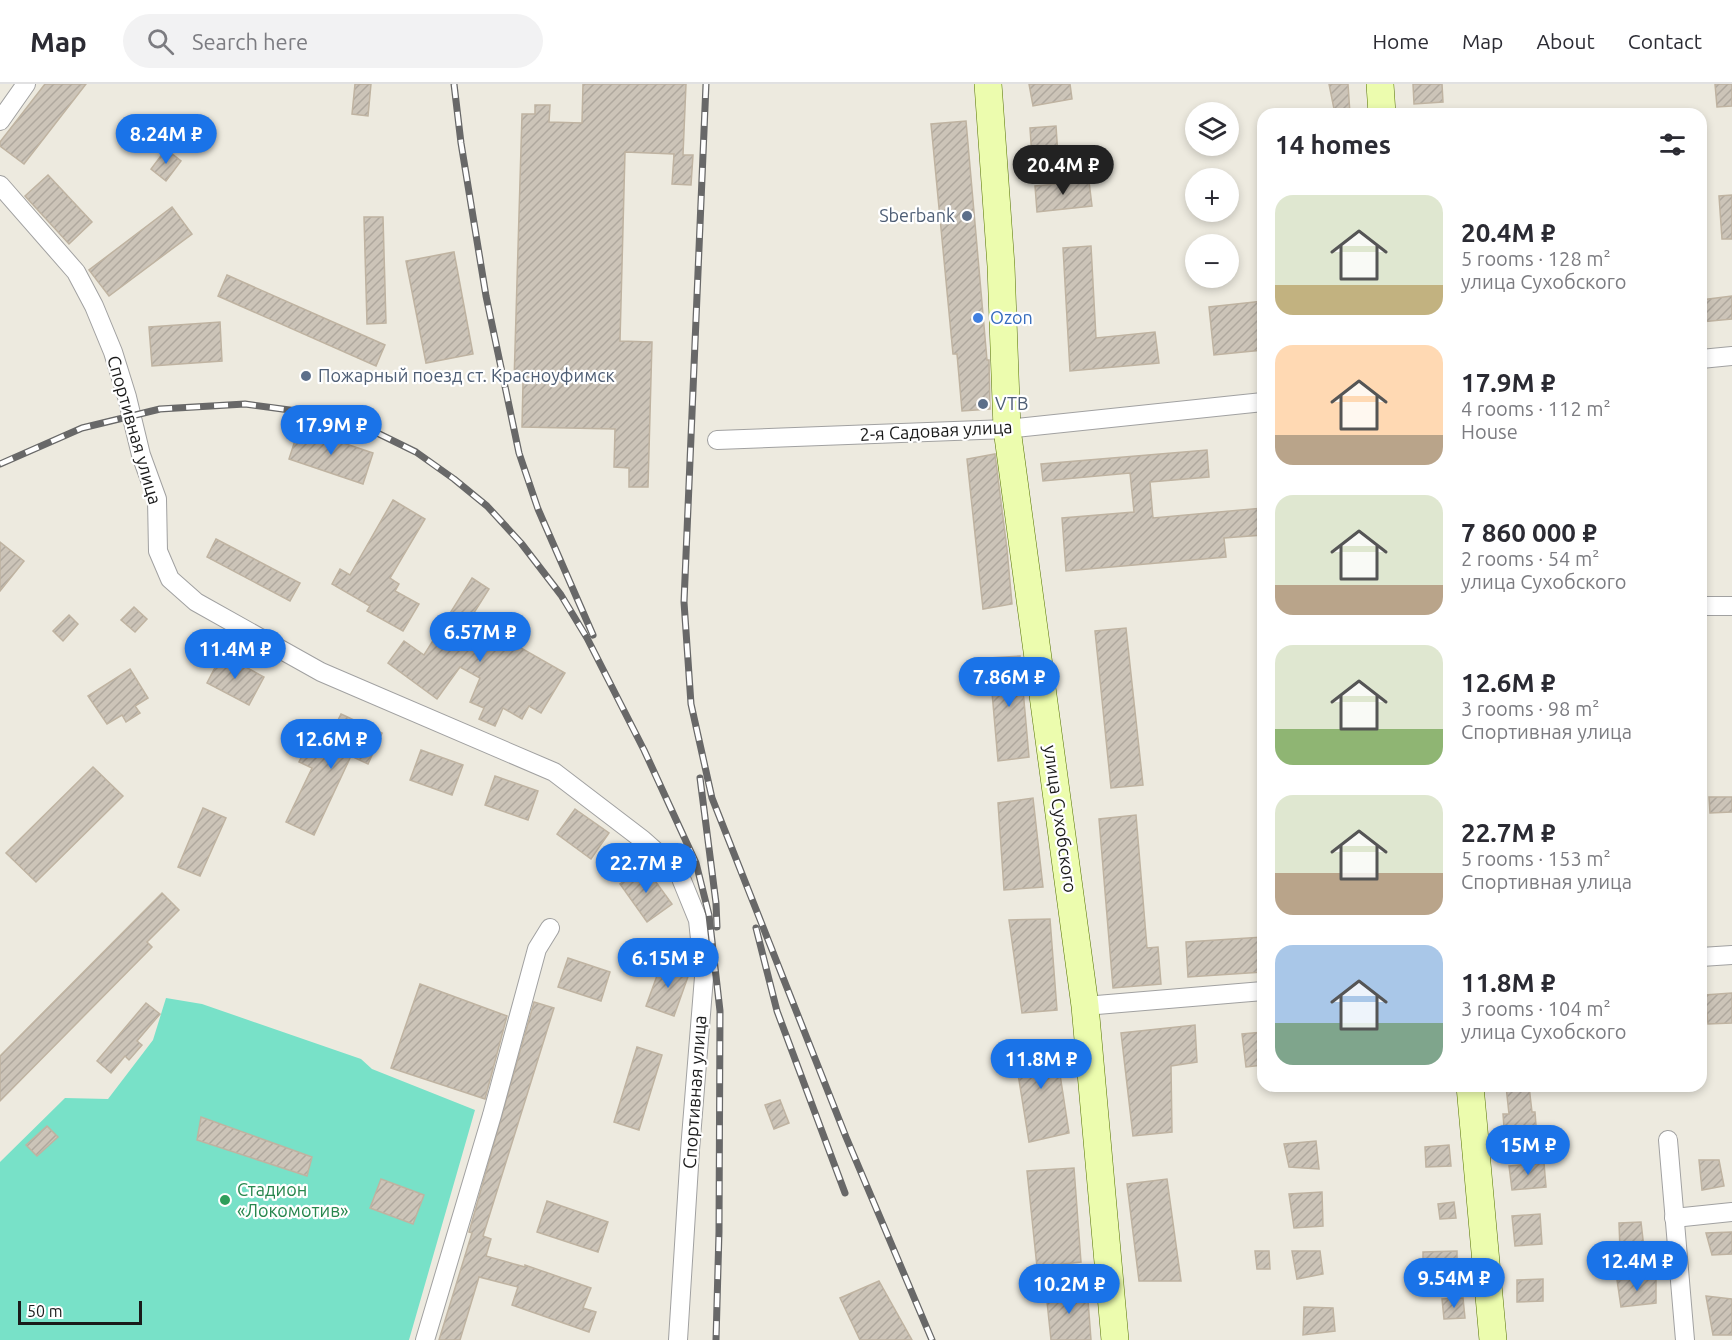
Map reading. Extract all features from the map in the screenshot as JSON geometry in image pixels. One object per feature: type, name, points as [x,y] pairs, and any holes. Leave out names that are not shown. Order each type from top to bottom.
[{"type":"street","points":[[0,121],[26,84]]},
{"type":"street","name":"улица Сухобского","points":[[988,84],[1001,266],[1007,429],[1085,1006],[1115,1340]]},
{"type":"street","points":[[1380,84],[1382,108]]},
{"type":"street","name":"Спортивная улица","points":[[0,186],[76,272],[94,306],[113,352],[141,455],[157,499],[158,551],[170,579],[196,602],[321,672],[554,772],[643,840],[678,872],[698,920],[704,977],[678,1340]]},
{"type":"street","points":[[1707,358],[1732,356]]},
{"type":"street","name":"2-я Садовая улица","points":[[717,440],[1007,429],[1257,403]]},
{"type":"street","points":[[1707,606],[1732,606]]},
{"type":"street","points":[[425,1340],[492,1115],[537,949],[550,928]]},
{"type":"street","points":[[1707,957],[1732,955]]},
{"type":"street","points":[[1085,1006],[1257,992]]},
{"type":"street","points":[[1471,1092],[1492,1340]]},
{"type":"street","points":[[1668,1140],[1685,1340]]},
{"type":"street","points":[[1674,1218],[1732,1212]]},
{"type":"green space","name":"Стадион «Локомотив»","points":[[166,998],[202,1004],[361,1059],[372,1069],[475,1110],[409,1340],[0,1340],[0,1162],[65,1098],[108,1099],[153,1040]]},
{"type":"building","points":[[45,84],[86,84],[24,164],[0,146],[0,142]]},
{"type":"building","points":[[355,84],[371,84],[368,116],[352,114]]},
{"type":"building","points":[[583,84],[686,84],[683,155],[693,155],[691,185],[672,184],[674,154],[625,152],[620,341],[652,342],[648,487],[629,487],[629,468],[614,467],[615,429],[522,427],[523,382],[514,382],[522,114],[535,114],[535,105],[550,105],[549,122],[582,123]]},
{"type":"building","points":[[1029,84],[1070,84],[1072,99],[1033,106]]},
{"type":"building","points":[[1329,84],[1348,84],[1350,108],[1334,108]]},
{"type":"building","points":[[1413,84],[1442,84],[1443,102],[1414,104]]},
{"type":"building","points":[[1715,84],[1732,84],[1732,106],[1717,107]]},
{"type":"building","points":[[966,121],[987,360],[989,360],[990,409],[962,411],[957,354],[953,354],[931,124]]},
{"type":"building","points":[[1056,126],[1058,156],[1032,158],[1030,128]]},
{"type":"building","points":[[166,149],[181,161],[166,181],[151,169]]},
{"type":"building","points":[[48,175],[92,222],[69,244],[25,196]]},
{"type":"building","points":[[1089,181],[1092,206],[1037,212],[1035,186]]},
{"type":"building","points":[[1732,195],[1732,239],[1722,239],[1719,196]]},
{"type":"building","points":[[172,207],[192,234],[109,296],[89,270]]},
{"type":"building","points":[[364,217],[383,217],[386,323],[367,324]]},
{"type":"building","points":[[1091,246],[1096,338],[1155,332],[1159,363],[1070,371],[1063,248]]},
{"type":"building","points":[[454,252],[473,354],[426,363],[406,261]]},
{"type":"building","points":[[227,275],[385,345],[376,366],[218,296]]},
{"type":"building","points":[[1732,296],[1732,319],[1707,321],[1707,299]]},
{"type":"building","points":[[1257,302],[1257,351],[1214,355],[1209,307]]},
{"type":"building","points":[[220,322],[222,361],[152,366],[149,327]]},
{"type":"building","points":[[299,428],[373,453],[363,484],[289,459]]},
{"type":"building","points":[[1207,450],[1209,477],[1150,482],[1153,518],[1257,509],[1257,535],[1224,538],[1226,557],[1066,571],[1062,518],[1134,512],[1130,473],[1043,481],[1041,464]]},
{"type":"building","points":[[995,454],[1012,604],[983,609],[967,459]]},
{"type":"building","points":[[393,500],[425,519],[390,578],[399,584],[395,591],[419,604],[403,631],[367,611],[370,606],[332,584],[340,569],[350,575]]},
{"type":"building","points":[[216,539],[300,583],[290,601],[207,557]]},
{"type":"building","points":[[0,542],[24,561],[0,591]]},
{"type":"building","points":[[472,578],[489,589],[470,619],[565,673],[541,713],[529,706],[522,719],[503,708],[495,726],[479,719],[484,708],[470,702],[480,678],[460,667],[437,699],[388,663],[404,641],[424,655]]},
{"type":"building","points":[[134,607],[147,619],[135,632],[121,620]]},
{"type":"building","points":[[69,615],[78,624],[63,641],[53,631]]},
{"type":"building","points":[[1126,628],[1143,785],[1111,788],[1095,631]]},
{"type":"building","points":[[222,654],[264,677],[249,705],[207,683]]},
{"type":"building","points":[[1020,656],[1029,757],[998,761],[989,658]]},
{"type":"building","points":[[130,669],[148,698],[135,706],[140,713],[126,722],[122,715],[107,724],[88,696]]},
{"type":"building","points":[[341,714],[382,733],[368,764],[351,756],[314,835],[286,822],[312,768],[299,762],[306,748],[321,755]]},
{"type":"building","points":[[421,750],[463,765],[452,795],[410,780]]},
{"type":"building","points":[[93,767],[123,796],[36,882],[6,853]]},
{"type":"building","points":[[495,776],[538,791],[528,820],[485,805]]},
{"type":"building","points":[[1709,797],[1732,797],[1732,812],[1710,813]]},
{"type":"building","points":[[1033,798],[1043,887],[1004,890],[998,803]]},
{"type":"building","points":[[203,808],[226,818],[200,876],[178,867]]},
{"type":"building","points":[[575,809],[609,833],[591,859],[557,834]]},
{"type":"building","points":[[1136,815],[1147,948],[1158,947],[1161,984],[1113,988],[1099,819]]},
{"type":"building","points":[[645,867],[672,904],[647,922],[620,884]]},
{"type":"building","points":[[162,893],[179,910],[147,942],[152,947],[0,1101],[0,1056]]},
{"type":"building","points":[[1050,919],[1057,1010],[1022,1013],[1009,920]]},
{"type":"building","points":[[1257,937],[1257,972],[1188,977],[1186,942]]},
{"type":"building","points":[[568,958],[610,972],[601,1001],[558,987]]},
{"type":"building","points":[[662,962],[690,971],[674,1016],[646,1006]]},
{"type":"building","points":[[420,984],[507,1016],[485,1099],[391,1068]]},
{"type":"building","points":[[1732,993],[1732,1023],[1708,1024],[1707,995]]},
{"type":"building","points":[[534,1002],[554,1008],[483,1236],[491,1239],[486,1256],[525,1267],[525,1265],[591,1288],[583,1308],[596,1312],[589,1332],[512,1305],[518,1287],[479,1277],[460,1340],[439,1340],[472,1233],[469,1232]]},
{"type":"building","points":[[146,1003],[160,1014],[137,1041],[142,1045],[129,1060],[125,1056],[111,1073],[97,1061]]},
{"type":"building","points":[[1195,1025],[1197,1062],[1171,1066],[1172,1132],[1133,1136],[1121,1033]]},
{"type":"building","points":[[1257,1033],[1257,1066],[1246,1067],[1242,1034]]},
{"type":"building","points":[[1055,1042],[1069,1133],[1029,1142],[1013,1043]]},
{"type":"building","points":[[637,1047],[662,1055],[639,1130],[614,1122]]},
{"type":"building","points":[[1507,1092],[1530,1092],[1532,1112],[1535,1112],[1537,1139],[1505,1141],[1503,1114],[1509,1114]]},
{"type":"building","points":[[780,1100],[789,1123],[774,1129],[765,1105]]},
{"type":"building","points":[[201,1117],[312,1157],[307,1176],[197,1140]]},
{"type":"building","points":[[47,1126],[58,1137],[37,1156],[26,1145]]},
{"type":"building","points":[[1316,1141],[1319,1169],[1289,1167],[1284,1144]]},
{"type":"building","points":[[1449,1145],[1451,1166],[1426,1167],[1425,1147]]},
{"type":"building","points":[[1699,1160],[1719,1160],[1724,1186],[1702,1190]]},
{"type":"building","points":[[1544,1163],[1546,1187],[1512,1190],[1509,1166]]},
{"type":"building","points":[[1074,1168],[1081,1262],[1037,1267],[1027,1171]]},
{"type":"building","points":[[381,1179],[424,1195],[413,1224],[370,1208]]},
{"type":"building","points":[[1167,1179],[1181,1281],[1139,1281],[1127,1184]]},
{"type":"building","points":[[1322,1192],[1323,1226],[1294,1228],[1289,1194]]},
{"type":"building","points":[[547,1201],[608,1222],[598,1252],[537,1232]]},
{"type":"building","points":[[1454,1202],[1456,1218],[1440,1219],[1438,1204]]},
{"type":"building","points":[[1540,1214],[1542,1244],[1515,1246],[1512,1216]]},
{"type":"building","points":[[1641,1222],[1644,1248],[1620,1249],[1619,1223]]},
{"type":"building","points":[[1732,1232],[1732,1254],[1712,1255],[1706,1233]]},
{"type":"building","points":[[1255,1251],[1269,1251],[1270,1269],[1257,1269]]},
{"type":"building","points":[[1292,1251],[1320,1251],[1323,1274],[1297,1279]]},
{"type":"building","points":[[1457,1251],[1457,1269],[1423,1269],[1423,1252]]},
{"type":"building","points":[[1656,1278],[1656,1303],[1621,1307],[1617,1280]]},
{"type":"building","points":[[1543,1279],[1543,1301],[1517,1302],[1517,1280]]},
{"type":"building","points":[[879,1281],[912,1340],[860,1340],[840,1298]]},
{"type":"building","points":[[1087,1287],[1091,1340],[1051,1340],[1046,1292]]},
{"type":"building","points":[[1706,1296],[1732,1299],[1732,1335],[1713,1335]]},
{"type":"building","points":[[1463,1298],[1465,1318],[1444,1319],[1442,1299]]},
{"type":"building","points":[[1304,1307],[1333,1308],[1335,1331],[1303,1335]]},
{"type":"railway","points":[[454,84],[461,143],[486,296],[519,453],[538,509],[593,635]]},
{"type":"railway","points":[[706,84],[684,602],[691,704],[712,798],[846,1137],[932,1340]]},
{"type":"railway","points":[[0,464],[82,428],[160,409],[245,404],[320,414],[369,429],[416,452],[487,506],[521,543],[561,595],[587,638],[644,750],[696,863],[709,915],[720,1011],[716,1340]]},
{"type":"railway","points":[[700,778],[717,927]]},
{"type":"railway","points":[[756,928],[777,1011],[845,1193]]},
{"type":"place","name":"Sberbank","points":[[967,216]]},
{"type":"place","name":"Ozon","points":[[978,318]]},
{"type":"place","name":"Пожарный поезд ст. Красноуфимск","points":[[306,376]]},
{"type":"place","name":"VTB","points":[[983,404]]},
{"type":"place","name":"Стадион «Локомотив»","points":[[225,1200]]}]
